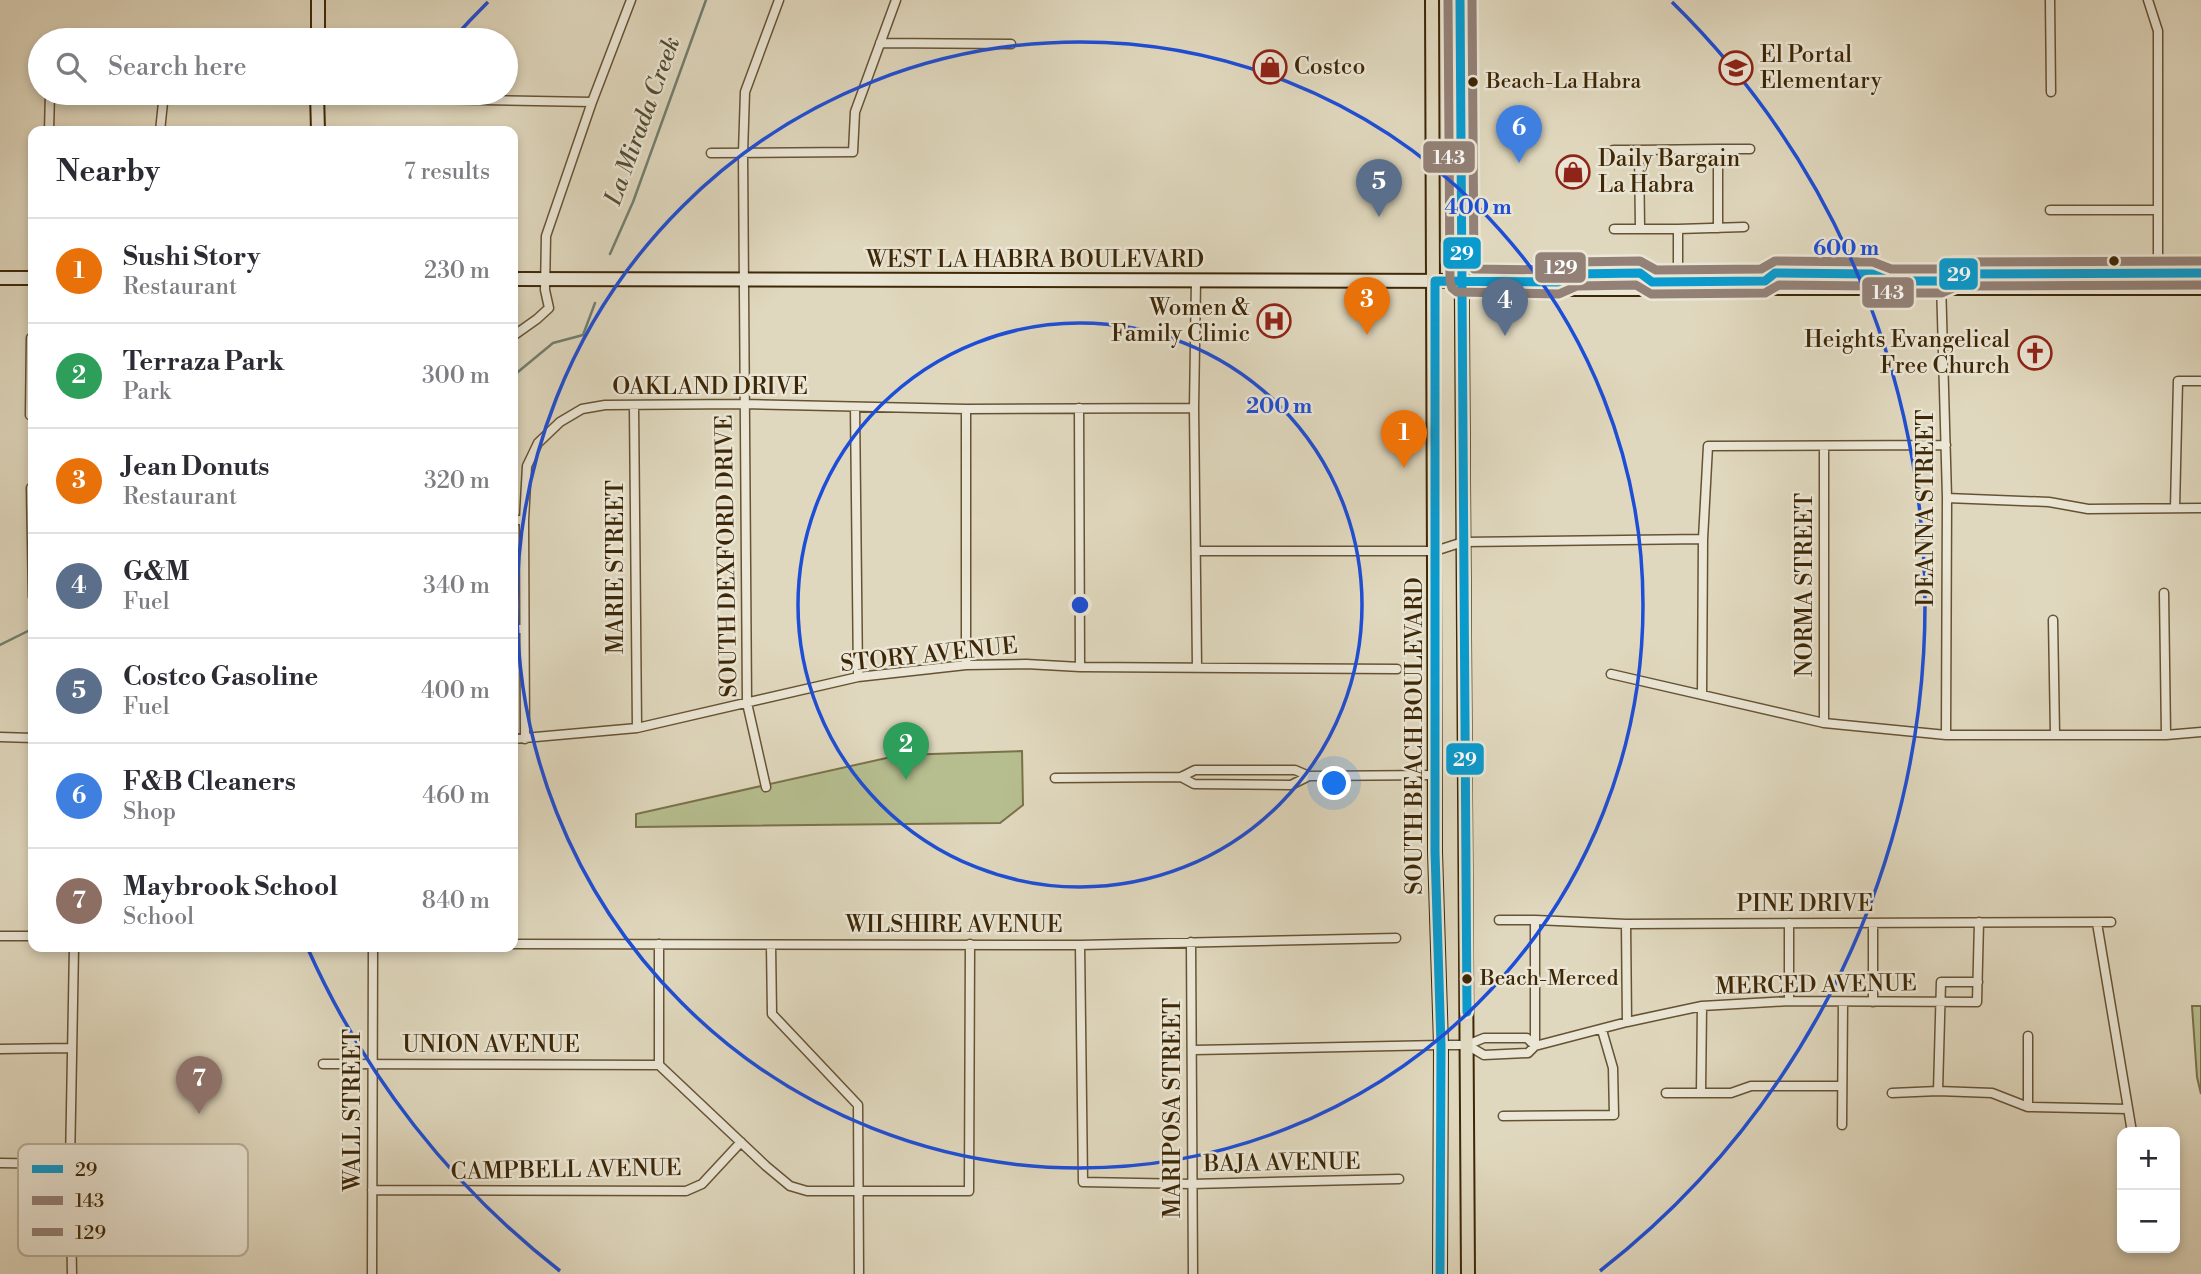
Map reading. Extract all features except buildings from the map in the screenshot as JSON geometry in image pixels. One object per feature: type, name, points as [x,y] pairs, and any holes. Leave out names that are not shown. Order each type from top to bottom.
[{"type":"main road","points":[[318,0],[318,28]]},
{"type":"main road","name":"SOUTH BEACH BOULEVARD","points":[[1432,0],[1436,864],[1441,1045],[1440,1274]]},
{"type":"main road","points":[[1460,0],[1468,1274]]},
{"type":"main road","points":[[317,105],[318,126]]},
{"type":"main road","name":"WEST LA HABRA BOULEVARD","points":[[518,279],[1558,282],[1574,274],[1640,273],[1652,282],[1678,282],[1765,281],[1775,273],[1872,274],[1889,281],[1941,281],[1955,274],[2201,273]]},
{"type":"main road","points":[[0,278],[28,278]]},
{"type":"main road","name":"WEST LA HABRA BOULEVARD","points":[[1941,281],[1954,288],[2201,288]]},
{"type":"street","points":[[518,332],[549,308],[545,279],[546,236],[631,0]]},
{"type":"street","name":"SOUTH DEXFORD DRIVE","points":[[766,788],[747,703],[743,153],[745,92],[779,0]]},
{"type":"street","points":[[710,153],[853,152],[855,111],[896,0]]},
{"type":"street","points":[[2050,0],[2051,92]]},
{"type":"street","points":[[2148,0],[2158,31],[2158,288]]},
{"type":"street","points":[[880,43],[1012,44]]},
{"type":"street","points":[[518,100],[593,102]]},
{"type":"street","points":[[49,126],[50,105]]},
{"type":"street","points":[[161,126],[163,105]]},
{"type":"street","points":[[1718,149],[1718,228]]},
{"type":"street","points":[[1613,150],[1750,149]]},
{"type":"street","points":[[1639,150],[1640,228]]},
{"type":"street","points":[[2050,210],[2156,210]]},
{"type":"street","points":[[1614,229],[1744,227]]},
{"type":"street","points":[[1678,229],[1678,282]]},
{"type":"street","points":[[1196,280],[1194,408],[1197,667]]},
{"type":"street","name":"DEANNA STREET","points":[[1941,281],[1947,498],[1946,735]]},
{"type":"street","points":[[2175,508],[2178,381],[2201,382]]},
{"type":"street","name":"OAKLAND DRIVE","points":[[525,739],[523,629],[527,466],[538,443],[560,422],[582,409],[605,405],[744,404],[966,409],[1194,408]]},
{"type":"street","name":"MARIE STREET","points":[[634,406],[637,728]]},
{"type":"street","points":[[855,407],[858,677]]},
{"type":"street","points":[[1079,408],[1080,667]]},
{"type":"street","points":[[966,409],[966,665]]},
{"type":"street","points":[[1702,694],[1703,539],[1707,446],[1946,445]]},
{"type":"street","name":"NORMA STREET","points":[[1824,447],[1824,723]]},
{"type":"street","points":[[1947,498],[2049,502],[2088,509],[2201,508]]},
{"type":"street","points":[[518,520],[524,520]]},
{"type":"street","points":[[1197,551],[1435,551],[1463,542],[1703,539]]},
{"type":"street","points":[[2164,593],[2166,735]]},
{"type":"street","points":[[2053,620],[2055,734]]},
{"type":"street","points":[[518,629],[523,629]]},
{"type":"street","name":"STORY AVENUE","points":[[518,739],[637,728],[858,677],[966,665],[1397,669]]},
{"type":"street","points":[[1611,674],[1824,723],[1946,735],[2166,735],[2201,732]]},
{"type":"street","points":[[0,737],[28,738]]},
{"type":"street","points":[[1055,778],[1181,777],[1195,770],[1296,770],[1309,776],[1436,775]]},
{"type":"street","points":[[1181,777],[1194,784],[1291,785],[1309,776]]},
{"type":"street","name":"PINE DRIVE","points":[[1499,920],[1626,924],[2111,922]]},
{"type":"street","points":[[1535,920],[1535,1046]]},
{"type":"street","points":[[1938,1091],[1941,982],[1978,982],[1979,922]]},
{"type":"street","points":[[1789,923],[1789,1001]]},
{"type":"street","points":[[1873,923],[1873,1002]]},
{"type":"street","points":[[2097,923],[2132,1127]]},
{"type":"street","points":[[1626,924],[1627,1022]]},
{"type":"street","points":[[0,936],[28,936]]},
{"type":"street","name":"WILSHIRE AVENUE","points":[[518,944],[1080,945],[1396,938]]},
{"type":"street","name":"MARIPOSA STREET","points":[[1191,942],[1194,1051],[1193,1274]]},
{"type":"street","points":[[659,944],[659,1065],[790,1186],[807,1191],[969,1191],[970,944]]},
{"type":"street","points":[[771,945],[772,1014],[858,1105],[859,1274]]},
{"type":"street","name":"BAJA AVENUE","points":[[1080,945],[1083,1182],[1192,1184],[1399,1179]]},
{"type":"street","points":[[70,1144],[74,952]]},
{"type":"street","name":"WALL STREET","points":[[372,1274],[373,952]]},
{"type":"street","name":"MERCED AVENUE","points":[[1467,1045],[1484,1055],[1528,1054],[1535,1046],[1702,1006],[1789,1001],[1977,1002],[1978,982]]},
{"type":"street","points":[[1842,1125],[1843,1002]]},
{"type":"street","points":[[1701,1093],[1702,1006]]},
{"type":"street","points":[[1503,1116],[1614,1115],[1613,1068],[1602,1030]]},
{"type":"street","points":[[2028,1036],[2028,1107]]},
{"type":"street","name":"MERCED AVENUE","points":[[1194,1051],[1467,1045],[1484,1038],[1527,1038],[1535,1046]]},
{"type":"street","points":[[0,1049],[72,1048]]},
{"type":"street","name":"UNION AVENUE","points":[[323,1064],[659,1065]]},
{"type":"street","points":[[1666,1093],[1731,1093],[1751,1086],[1841,1086]]},
{"type":"street","points":[[1892,1093],[1992,1093],[2028,1107],[2128,1109]]},
{"type":"street","name":"CAMPBELL AVENUE","points":[[372,1190],[686,1191],[702,1184],[741,1142]]},
{"type":"street","points":[[0,1163],[18,1163]]},
{"type":"street","points":[[72,1256],[72,1274]]},
{"type":"green space","points":[[1022,751],[1023,805],[1000,823],[636,827],[636,814],[900,755]]},
{"type":"green space","points":[[2192,1006],[2201,1006],[2201,1094],[2197,1077]]},
{"type":"waterway","name":"La Mirada Creek","points":[[610,254],[633,202],[706,0]]},
{"type":"waterway","name":"La Mirada Creek","points":[[518,372],[553,343],[583,335],[595,303]]},
{"type":"waterway","name":"La Mirada Creek","points":[[0,645],[28,631]]},
{"type":"transit line","name":"143","points":[[1448,0],[1450,281],[1457,292],[1559,294],[1577,286],[1636,285],[1651,294],[1765,293],[1779,285],[1870,286],[1889,293],[1942,293],[1958,286],[2201,285]]},
{"type":"transit line","name":"29","points":[[1460,0],[1467,1012]]},
{"type":"transit line","name":"129","points":[[1472,0],[1474,269],[1555,270],[1573,262],[1640,261],[1656,270],[1761,269],[1775,261],[1873,262],[1891,269],[1938,269],[1955,262],[2201,261]]},
{"type":"transit line","name":"29","points":[[1440,1274],[1441,1045],[1435,852],[1435,281],[1558,282],[1574,274],[1640,273],[1652,282],[1765,281],[1775,273],[1872,274],[1889,281],[1941,281],[1955,274],[2201,273]]},
{"type":"place","name":"Costco","points":[[1270,67]]},
{"type":"place","name":"El Portal Elementary","points":[[1736,68]]},
{"type":"place","name":"Beach-La Habra","points":[[1473,82]]},
{"type":"place","name":"F&B Cleaners","points":[[1519,163]]},
{"type":"place","name":"Daily Bargain La Habra","points":[[1573,172]]},
{"type":"place","name":"Costco Gasoline","points":[[1379,217]]},
{"type":"place","name":"Women & Family Clinic","points":[[1274,321]]},
{"type":"place","name":"Jean Donuts","points":[[1367,335]]},
{"type":"place","name":"G&M","points":[[1505,336]]},
{"type":"place","name":"Heights Evangelical Free Church","points":[[2035,353]]},
{"type":"place","name":"Sushi Story","points":[[1404,468]]},
{"type":"place","name":"Terraza Park","points":[[906,780]]},
{"type":"place","name":"Beach-Merced","points":[[1467,979]]},
{"type":"place","name":"Maybrook School","points":[[199,1114]]}]
